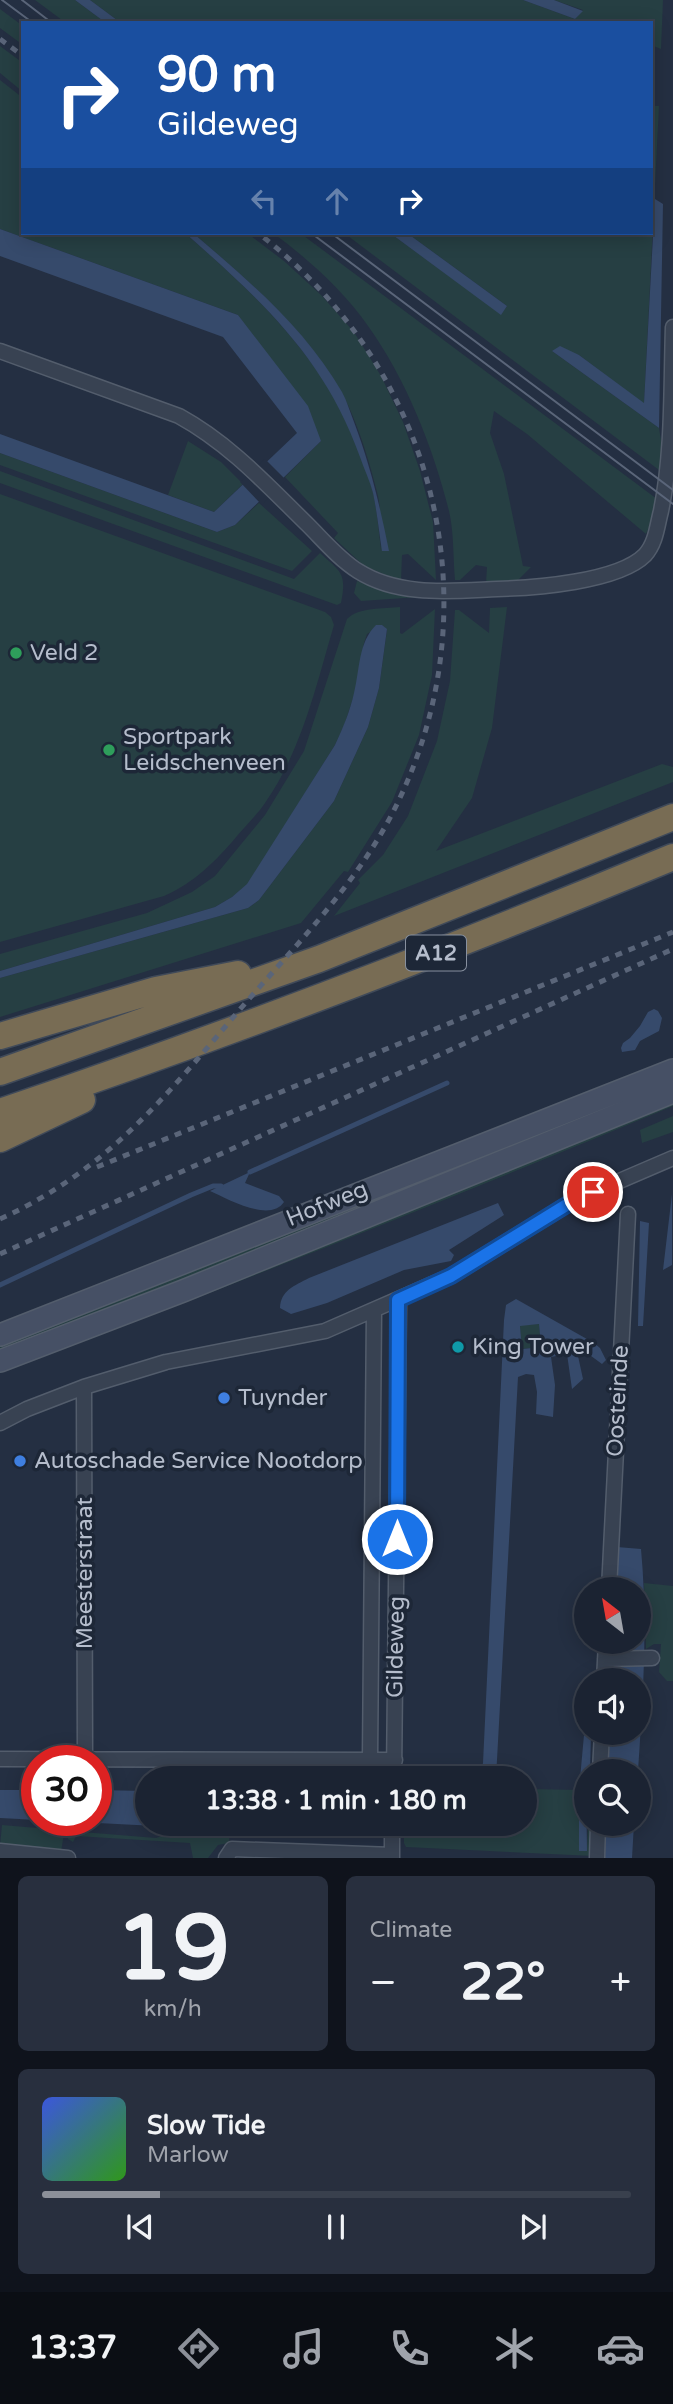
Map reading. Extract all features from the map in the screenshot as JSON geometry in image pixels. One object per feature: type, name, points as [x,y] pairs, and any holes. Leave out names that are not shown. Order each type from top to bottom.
[{"type":"highway","name":"A12","points":[[0,1072],[319,959],[673,817]]},
{"type":"highway","name":"A12","points":[[0,1112],[197,1044],[426,958],[673,857]]},
{"type":"highway","name":"A12","points":[[0,1036],[156,990],[319,959]]},
{"type":"highway","name":"A12","points":[[0,1139],[197,1044]]},
{"type":"main road","name":"Hofweg","points":[[0,1335],[673,1070]]},
{"type":"main road","name":"Hofweg","points":[[0,1361],[183,1291],[673,1092]]},
{"type":"street","points":[[0,351],[179,416],[203,429],[248,465],[356,570],[394,587],[433,590],[516,588],[594,578],[617,572],[644,556],[655,538],[669,470],[673,327]]},
{"type":"street","points":[[0,1423],[27,1409],[84,1387],[166,1362],[326,1331],[451,1276],[573,1201],[673,1158]]},
{"type":"street","name":"Oosteinde","points":[[610,1577],[628,1214]]},
{"type":"street","name":"Gildeweg","points":[[395,1766],[398,1300]]},
{"type":"street","name":"Gildeweg","points":[[370,1759],[374,1311]]},
{"type":"street","name":"Meesterstraat","points":[[84,1387],[85,1745]]},
{"type":"street","points":[[606,1668],[607,1654]]},
{"type":"street","points":[[608,1659],[648,1658]]},
{"type":"street","points":[[0,1759],[21,1759]]},
{"type":"street","points":[[112,1759],[395,1760]]},
{"type":"street","points":[[226,1858],[232,1849],[392,1857],[392,1836]]},
{"type":"street","points":[[597,1858],[598,1836]]},
{"type":"street","points":[[0,1851],[68,1858]]},
{"type":"green space","points":[[35,0],[75,0],[103,21],[63,21]]},
{"type":"green space","points":[[90,0],[523,0],[575,19],[583,10],[554,0],[663,0],[661,49],[653,46],[653,21],[118,21]]},
{"type":"green space","points":[[0,9],[21,25],[21,44],[0,28]]},
{"type":"green space","points":[[0,46],[21,62],[21,90],[0,73]]},
{"type":"green space","points":[[0,80],[21,96],[21,235],[187,235],[216,260],[274,317],[300,348],[344,415],[373,492],[381,551],[379,499],[347,402],[310,347],[274,306],[195,235],[250,235],[284,261],[321,295],[354,332],[381,376],[403,422],[420,471],[433,522],[436,580],[408,554],[402,555],[401,581],[364,566],[334,538],[338,533],[285,477],[321,441],[238,315],[0,229]]},
{"type":"green space","points":[[653,106],[659,106],[653,225]]},
{"type":"green space","points":[[276,235],[303,235],[661,502],[646,534],[527,434],[494,411],[490,433],[504,474],[523,566],[531,567],[518,580],[486,583],[487,567],[476,565],[460,580],[455,580],[449,511],[417,414],[394,368],[368,326],[348,300],[312,264]]},
{"type":"green space","points":[[347,235],[393,235],[501,314],[507,306],[410,235],[653,235],[644,404],[579,355],[552,351],[659,428],[667,476]]},
{"type":"green space","points":[[188,441],[221,462],[243,484],[214,512],[168,495]]},
{"type":"green space","points":[[0,453],[217,532],[235,525],[259,503],[312,551],[292,571],[0,465]]},
{"type":"green space","points":[[0,471],[294,579],[320,553],[341,574],[341,603],[337,605],[0,483]]},
{"type":"green space","name":"Sportpark Leidschenveen","points":[[0,494],[325,612],[334,625],[307,717],[278,783],[262,807],[213,863],[185,885],[164,896],[0,942]]},
{"type":"green space","points":[[357,581],[395,595],[420,597],[361,601],[354,593]]},
{"type":"green space","points":[[400,607],[402,634],[435,609],[432,675],[419,735],[392,802],[348,872],[344,871],[301,923],[0,1017],[0,978],[248,908],[259,900],[334,801],[368,727],[379,688],[387,630],[382,625],[367,634],[355,692],[335,745],[248,884],[215,907],[0,971],[0,954],[147,913],[192,892],[215,876],[265,815],[304,751],[347,619],[365,610]]},
{"type":"green space","points":[[507,607],[492,728],[472,798],[436,851],[662,764],[673,767],[673,782],[334,916],[360,883],[358,880],[383,855],[408,816],[437,741],[450,681],[455,610],[459,610],[489,633],[490,608]]},
{"type":"green space","points":[[673,1073],[673,1087],[0,1354],[0,1342]]},
{"type":"green space","points":[[673,1099],[673,1106],[506,1175],[0,1373],[0,1367]]},
{"type":"green space","points":[[673,1116],[673,1132],[642,1143],[640,1130]]},
{"type":"green space","points":[[539,1324],[541,1347],[521,1349],[520,1325]]},
{"type":"green space","points":[[651,1584],[673,1586],[673,1681],[667,1681],[659,1672],[661,1644],[651,1646]]},
{"type":"green space","points":[[537,1789],[574,1790],[574,1836],[579,1836],[579,1851],[587,1851],[588,1836],[594,1836],[593,1856],[406,1847],[404,1836],[537,1836]]},
{"type":"green space","points":[[2,1825],[21,1827],[21,1836],[64,1836],[61,1852],[0,1846]]},
{"type":"green space","points":[[112,1834],[156,1838],[229,1836],[229,1843],[218,1845],[208,1858],[193,1858],[190,1843],[76,1836]]},
{"type":"green space","points":[[68,1836],[76,1836],[73,1842]]},
{"type":"water","points":[[75,0],[90,0],[118,21],[103,21]]},
{"type":"water","points":[[523,0],[554,0],[583,11],[575,19]]},
{"type":"water","points":[[655,199],[663,204],[659,428],[552,351],[560,346],[579,355],[644,403]]},
{"type":"water","points":[[0,229],[238,315],[308,406],[321,441],[235,525],[217,532],[0,453],[0,434],[214,512],[297,433],[223,337],[0,256]]},
{"type":"water","points":[[187,235],[195,235],[274,306],[311,347],[344,395],[374,485],[389,551],[382,551],[370,484],[346,422],[329,390],[288,333],[239,282]]},
{"type":"water","points":[[393,235],[410,235],[507,306],[501,315]]},
{"type":"water","points":[[376,625],[387,629],[379,688],[368,727],[334,801],[259,900],[248,908],[0,978],[0,971],[215,907],[247,884],[335,745],[352,700],[363,648]]},
{"type":"water","points":[[654,1009],[662,1018],[659,1031],[640,1041],[635,1050],[622,1052],[623,1043],[640,1026],[648,1012]]},
{"type":"water","points":[[250,1172],[245,1183],[279,1196],[284,1202],[278,1208],[259,1210],[210,1191]]},
{"type":"water","points":[[672,1194],[672,1265],[663,1270]]},
{"type":"water","points":[[498,1203],[504,1215],[449,1250],[454,1255],[451,1261],[404,1270],[327,1303],[291,1314],[280,1308],[286,1293],[309,1278]]},
{"type":"water","points":[[640,1221],[649,1223],[643,1326],[638,1326]]},
{"type":"water","points":[[516,1299],[594,1343],[606,1360],[602,1364],[587,1353],[578,1356],[583,1379],[572,1389],[567,1354],[551,1357],[555,1385],[553,1417],[536,1414],[537,1392],[534,1375],[518,1377],[497,1766],[482,1766],[483,1763],[506,1305]],"holes":[[[539,1324],[541,1347],[522,1349],[520,1326]]]},
{"type":"water","points":[[617,1547],[641,1549],[643,1577],[616,1577]]},
{"type":"water","points":[[613,1654],[644,1654],[643,1668],[613,1668]]},
{"type":"water","points":[[583,1745],[591,1745],[590,1759],[582,1759]]},
{"type":"water","points":[[609,1745],[640,1745],[639,1759],[609,1759]]},
{"type":"water","points":[[0,1790],[21,1790],[21,1819],[0,1818]]},
{"type":"water","points":[[112,1790],[135,1791],[135,1825],[112,1824]]},
{"type":"water","points":[[579,1836],[587,1836],[587,1851],[579,1851]]},
{"type":"water","points":[[606,1836],[633,1836],[632,1858],[605,1858]]},
{"type":"pier","points":[[265,459],[286,480],[262,505],[240,482]]},
{"type":"waterway","points":[[250,1172],[447,1083]]},
{"type":"waterway","points":[[0,1285],[191,1195],[213,1186],[221,1186]]},
{"type":"tram line","points":[[2,0],[30,21]]},
{"type":"tram line","points":[[22,0],[49,21]]},
{"type":"tram line","points":[[314,235],[673,504]]},
{"type":"tram line","points":[[334,235],[673,490]]},
{"type":"railway","points":[[0,39],[21,55]]},
{"type":"railway","points":[[0,1219],[73,1178],[104,1154],[133,1128],[188,1070],[323,915],[360,866],[392,814],[424,736],[441,657],[443,577],[432,499],[407,424],[370,353],[320,289],[260,235]]},
{"type":"railway","points":[[97,1167],[673,932]]},
{"type":"railway","points":[[0,1254],[673,949]]},
{"type":"place","name":"Veld 2","points":[[16,653]]},
{"type":"place","name":"Sportpark Leidschenveen","points":[[109,750]]},
{"type":"place","name":"King Tower","points":[[458,1347]]},
{"type":"place","name":"Tuynder","points":[[224,1398]]},
{"type":"place","name":"Autoschade Service Nootdorp","points":[[20,1461]]},
{"type":"route","points":[[397,1539],[398,1300],[451,1276],[573,1201],[593,1192]]}]
